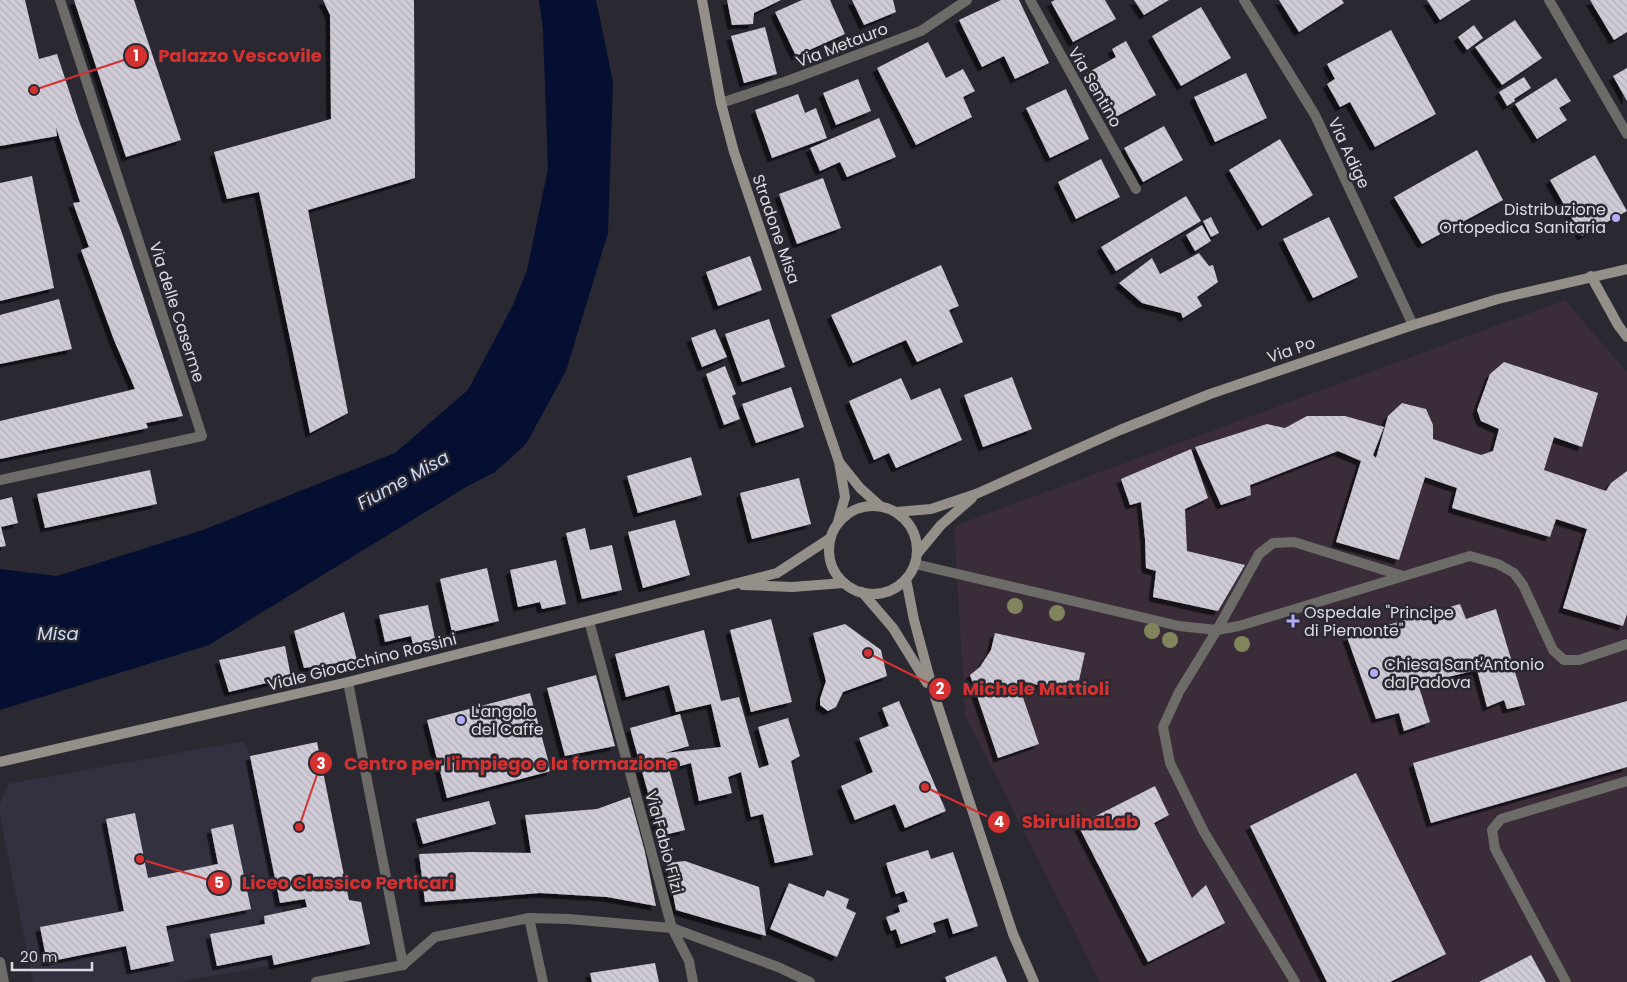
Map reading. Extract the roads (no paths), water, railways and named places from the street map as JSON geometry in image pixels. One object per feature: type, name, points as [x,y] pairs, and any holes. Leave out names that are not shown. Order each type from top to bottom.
[{"type":"street","name":"Via delle Caserme","points":[[0,480],[202,436],[60,0]]},
{"type":"street","name":"Stradone Misa","points":[[702,0],[721,103],[734,152],[839,462],[845,498],[838,522]]},
{"type":"street","name":"Via Metauro","points":[[721,103],[790,80],[921,31],[967,0]]},
{"type":"street","name":"Via Sentino","points":[[1030,0],[1136,188]]},
{"type":"street","name":"Via Adige","points":[[1244,0],[1315,115],[1413,325]]},
{"type":"street","points":[[1549,0],[1627,134]]},
{"type":"street","name":"Via Po","points":[[896,512],[931,509],[976,494],[1111,434],[1210,394],[1413,325],[1498,299],[1627,269]]},
{"type":"street","points":[[1591,276],[1618,325],[1627,337]]},
{"type":"street","name":"Stradone Misa","points":[[839,462],[860,488],[880,506]]},
{"type":"street","name":"Via Po","points":[[916,559],[941,526],[976,494]]},
{"type":"street","points":[[868,506],[880,506],[896,512],[912,530],[916,541],[916,559],[906,579],[886,592],[874,594],[862,592],[844,583],[836,574],[828,552],[829,539],[838,522],[846,514],[857,508],[868,506]]},
{"type":"street","name":"Viale Gioacchino Rossini","points":[[0,762],[348,682],[777,573],[829,539]]},
{"type":"street","points":[[1295,982],[1204,832],[1170,763],[1163,727],[1179,692],[1217,630],[1259,554],[1273,543],[1294,542],[1403,576]]},
{"type":"street","points":[[916,559],[1179,626],[1217,630],[1239,626],[1470,556],[1498,564],[1514,573],[1523,585],[1553,650],[1564,660],[1579,660],[1627,644]]},
{"type":"street","points":[[906,579],[914,620],[934,694],[1013,934],[1034,982]]},
{"type":"street","name":"Viale Gioacchino Rossini","points":[[730,585],[792,587],[844,583]]},
{"type":"street","points":[[862,592],[893,628],[934,694]]},
{"type":"street","name":"Via Fabio Filzi","points":[[589,621],[672,928],[689,961],[693,982]]},
{"type":"street","points":[[348,682],[403,965]]},
{"type":"street","points":[[1566,982],[1495,849],[1492,830],[1501,820],[1627,781]]},
{"type":"street","points":[[528,918],[543,982]]},
{"type":"street","points":[[316,982],[403,965],[435,937],[528,918],[570,919],[672,928],[810,982]]},
{"type":"street","points":[[0,962],[4,982]]},
{"type":"water","name":"Misa","points":[[539,0],[596,0],[613,82],[608,233],[566,371],[526,444],[495,472],[466,487],[209,645],[0,710],[0,569],[57,576],[203,530],[395,453],[468,390],[513,305],[527,270],[548,169],[543,30]]},
{"type":"place","name":"Palazzo Vescovile","points":[[34,90]]},
{"type":"place","name":"Distribuzione Ortopedica Sanitaria","points":[[1616,218]]},
{"type":"place","name":"Ospedale \"Principe di Piemonte\"","points":[[1293,621]]},
{"type":"place","name":"Michele Mattioli","points":[[868,653]]},
{"type":"place","name":"Chiesa Sant'Antonio da Padova","points":[[1374,673]]},
{"type":"place","name":"L'angolo del Caffe","points":[[461,720]]},
{"type":"place","name":"SbirulinaLab","points":[[925,787]]},
{"type":"place","name":"Centro per l'impiego e la formazione","points":[[299,827]]},
{"type":"place","name":"Liceo Classico Perticari","points":[[140,859]]},
{"type":"water label","name":"Fiume Misa","points":[[403,480]]}]
